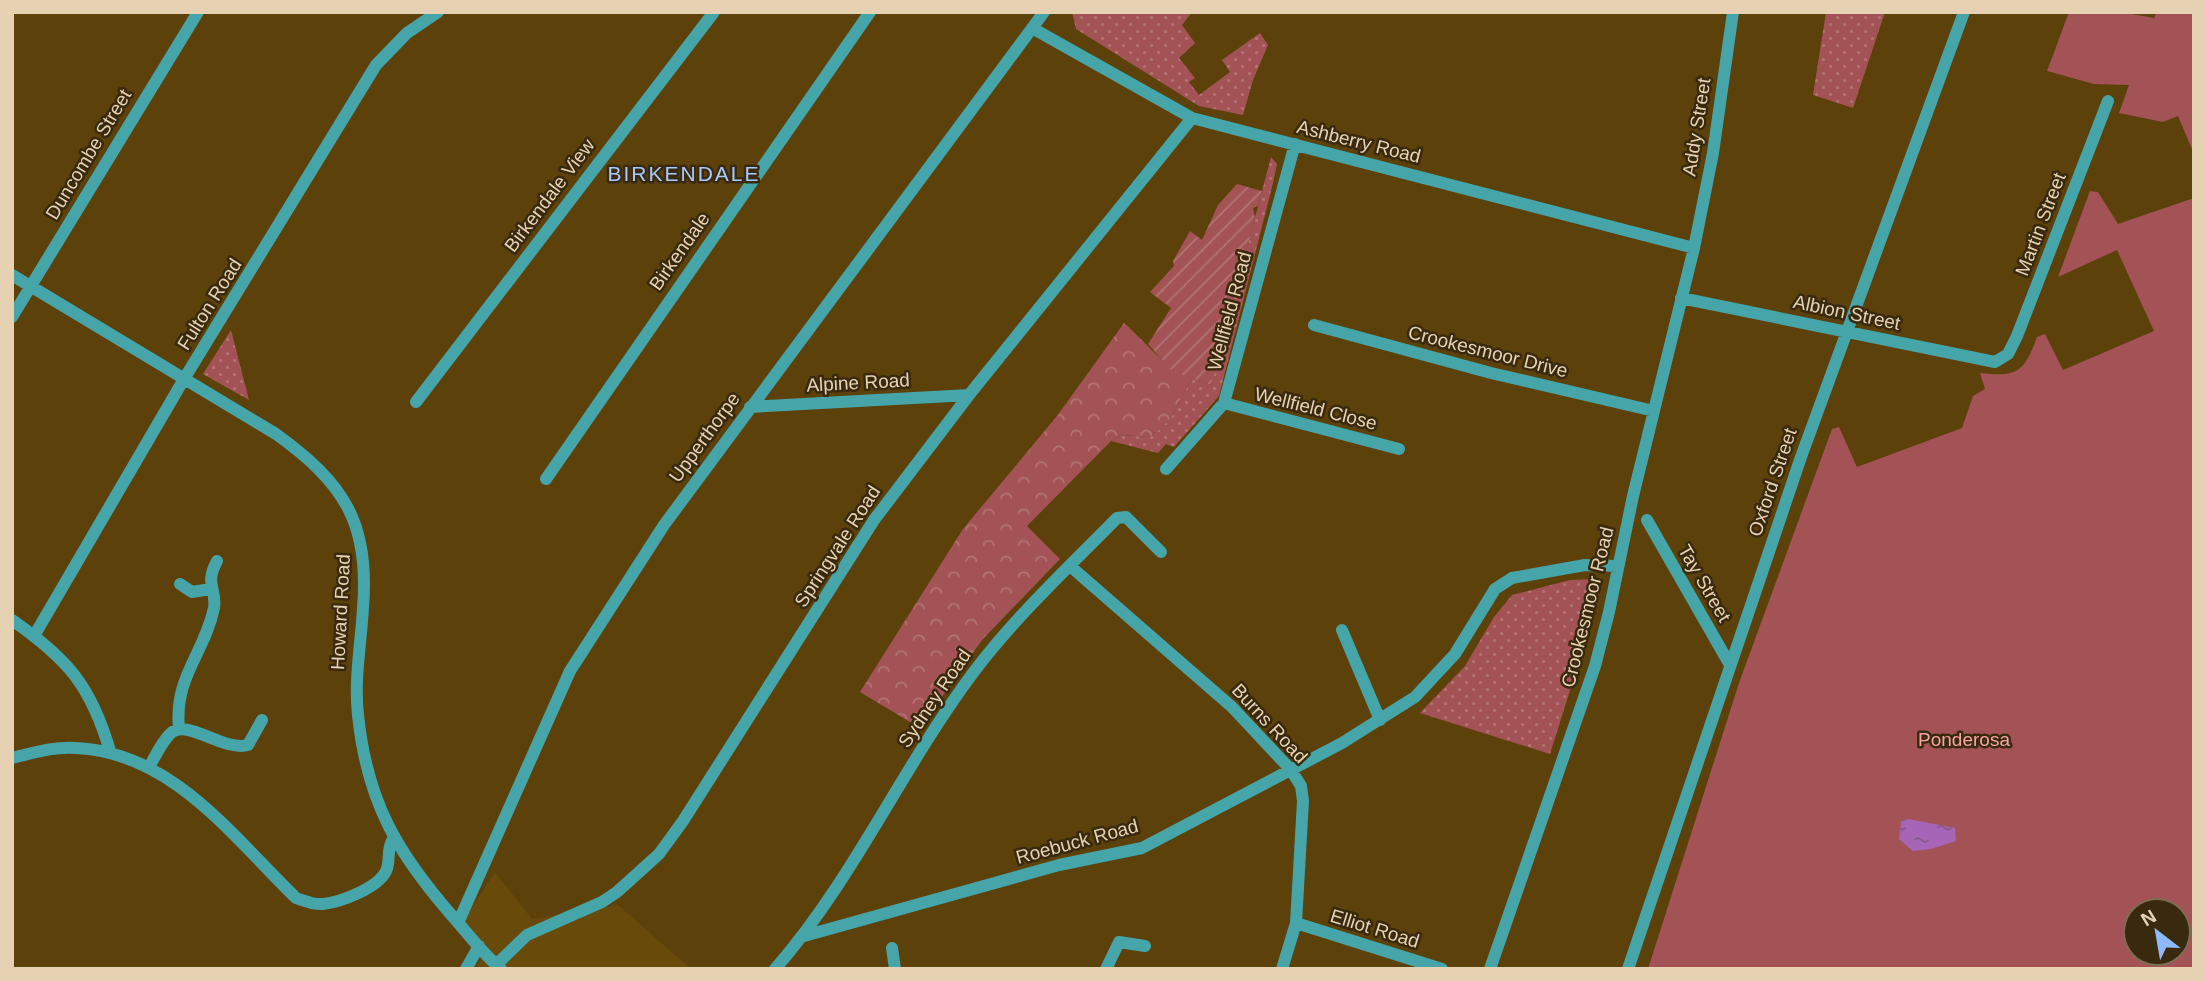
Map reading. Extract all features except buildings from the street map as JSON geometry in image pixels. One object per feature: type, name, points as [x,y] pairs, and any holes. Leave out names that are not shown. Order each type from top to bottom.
[{"type":"street","name":"Duncombe Street","points":[[12,317],[198,12]]},
{"type":"street","name":"Fulton Road","points":[[34,636],[184,379],[376,65],[407,33],[438,12]]},
{"type":"street","name":"Birkendale View","points":[[416,402],[714,12]]},
{"type":"street","name":"Birkendale","points":[[545,479],[870,12]]},
{"type":"street","name":"Upperthorpe","points":[[458,923],[570,671],[664,525],[1044,12]]},
{"type":"street","name":"Addy Street","points":[[1694,248],[1713,153],[1734,12]]},
{"type":"street","name":"Oxford Street","points":[[1628,969],[1824,392],[1964,12]]},
{"type":"street","name":"Ashberry Road","points":[[1032,28],[1192,118],[1694,248]]},
{"type":"street","name":"Martin Street","points":[[2004,359],[2017,337],[2108,101]]},
{"type":"street","name":"Springvale Road","points":[[498,967],[527,935],[602,902],[659,854],[874,520],[968,396],[1192,118]]},
{"type":"street","name":"Wellfield Road","points":[[1166,469],[1224,403],[1295,144]]},
{"type":"street","name":"Crookesmoor Road","points":[[1490,969],[1595,666],[1694,248]]},
{"type":"street","name":"Howard Road","points":[[12,275],[276,434],[304,454],[343,499],[356,524],[364,549],[365,571],[357,665],[358,717],[375,793],[393,839],[414,872],[498,967]]},
{"type":"street","name":"Albion Street","points":[[1681,298],[1995,362],[2004,359]]},
{"type":"street","name":"Crookesmoor Drive","points":[[1314,325],[1491,373],[1654,411]]},
{"type":"street","name":"Alpine Road","points":[[750,407],[968,396]]},
{"type":"street","name":"Wellfield Close","points":[[1224,403],[1399,449]]},
{"type":"street","name":"Sydney Road","points":[[775,969],[803,936],[972,674],[998,641],[1121,516],[1126,517],[1161,552]]},
{"type":"street","name":"Tay Street","points":[[1647,520],[1730,665]]},
{"type":"street","points":[[179,729],[179,691],[214,607],[210,575],[217,561]]},
{"type":"street","name":"Roebuck Road","points":[[803,936],[1059,865],[1142,848],[1291,770],[1415,697],[1455,654],[1495,589],[1512,579],[1542,571],[1585,565],[1619,566]]},
{"type":"street","name":"Burns Road","points":[[1070,566],[1232,707],[1291,770],[1301,786],[1303,801],[1296,923],[1282,969]]},
{"type":"street","points":[[180,584],[192,592],[211,589]]},
{"type":"street","points":[[12,621],[58,655],[77,677],[98,711],[110,751]]},
{"type":"street","points":[[1342,630],[1380,720]]},
{"type":"street","points":[[149,767],[171,732],[179,729],[193,730],[235,748],[248,745],[261,720]]},
{"type":"street","points":[[12,758],[73,747],[110,751],[149,767],[219,817],[296,898],[324,904],[359,892],[380,881],[387,869],[388,846],[393,839]]},
{"type":"street","name":"Elliot Road","points":[[1296,923],[1442,969]]},
{"type":"street","points":[[1106,969],[1119,942],[1145,946]]},
{"type":"street","points":[[466,969],[479,946]]},
{"type":"street","points":[[892,948],[895,969]]},
{"type":"shaded area","points":[[495,872],[532,919],[618,905],[691,969],[475,969],[481,959],[457,931]]},
{"type":"green space","points":[[1072,12],[1192,12],[1182,25],[1195,43],[1179,58],[1195,78],[1189,82],[1199,95],[1230,72],[1222,60],[1260,33],[1268,45],[1253,80],[1243,115],[1199,106],[1076,29]]},
{"type":"green space","points":[[1826,12],[1885,12],[1853,108],[1813,95]]},
{"type":"green space","points":[[2069,12],[2122,12],[2154,18],[2157,12],[2194,12],[2194,154],[2178,116],[2163,122],[2119,113],[2129,85],[2094,84],[2047,71]]},
{"type":"green space","points":[[1271,157],[1277,164],[1273,183],[1219,396],[1174,447],[1166,444],[1158,453],[1111,441],[1121,435],[1151,437],[1171,418],[1192,378],[1211,385]]},
{"type":"green space","points":[[1237,184],[1262,191],[1258,206],[1253,208],[1255,218],[1211,385],[1172,371],[1148,344],[1171,308],[1150,292],[1174,266],[1173,261],[1190,231],[1202,240],[1218,205]]},
{"type":"green space","name":"Ponderosa","points":[[2090,191],[2098,192],[2118,224],[2194,198],[2194,969],[1648,969],[1739,683],[1832,429],[1839,427],[1857,467],[1962,428],[1973,396],[1985,389],[1980,373],[2003,374],[2018,370],[2028,358],[2037,337],[2045,334],[2063,370],[2154,331],[2117,250],[2058,277]]},
{"type":"green space","points":[[1124,323],[1164,361],[1192,378],[1171,418],[1151,437],[1121,435],[1111,441],[1027,526],[1060,559],[982,640],[920,728],[860,692],[963,529],[1057,416]]},
{"type":"green space","points":[[231,330],[249,400],[203,374]]},
{"type":"green space","points":[[1598,579],[1588,633],[1550,754],[1420,713],[1465,666],[1494,617],[1512,595],[1570,580]]},
{"type":"water","points":[[1908,819],[1955,828],[1956,841],[1931,849],[1913,851],[1899,839],[1901,822]]},
{"type":"district","name":"BIRKENDALE","points":[[684,174]]}]
